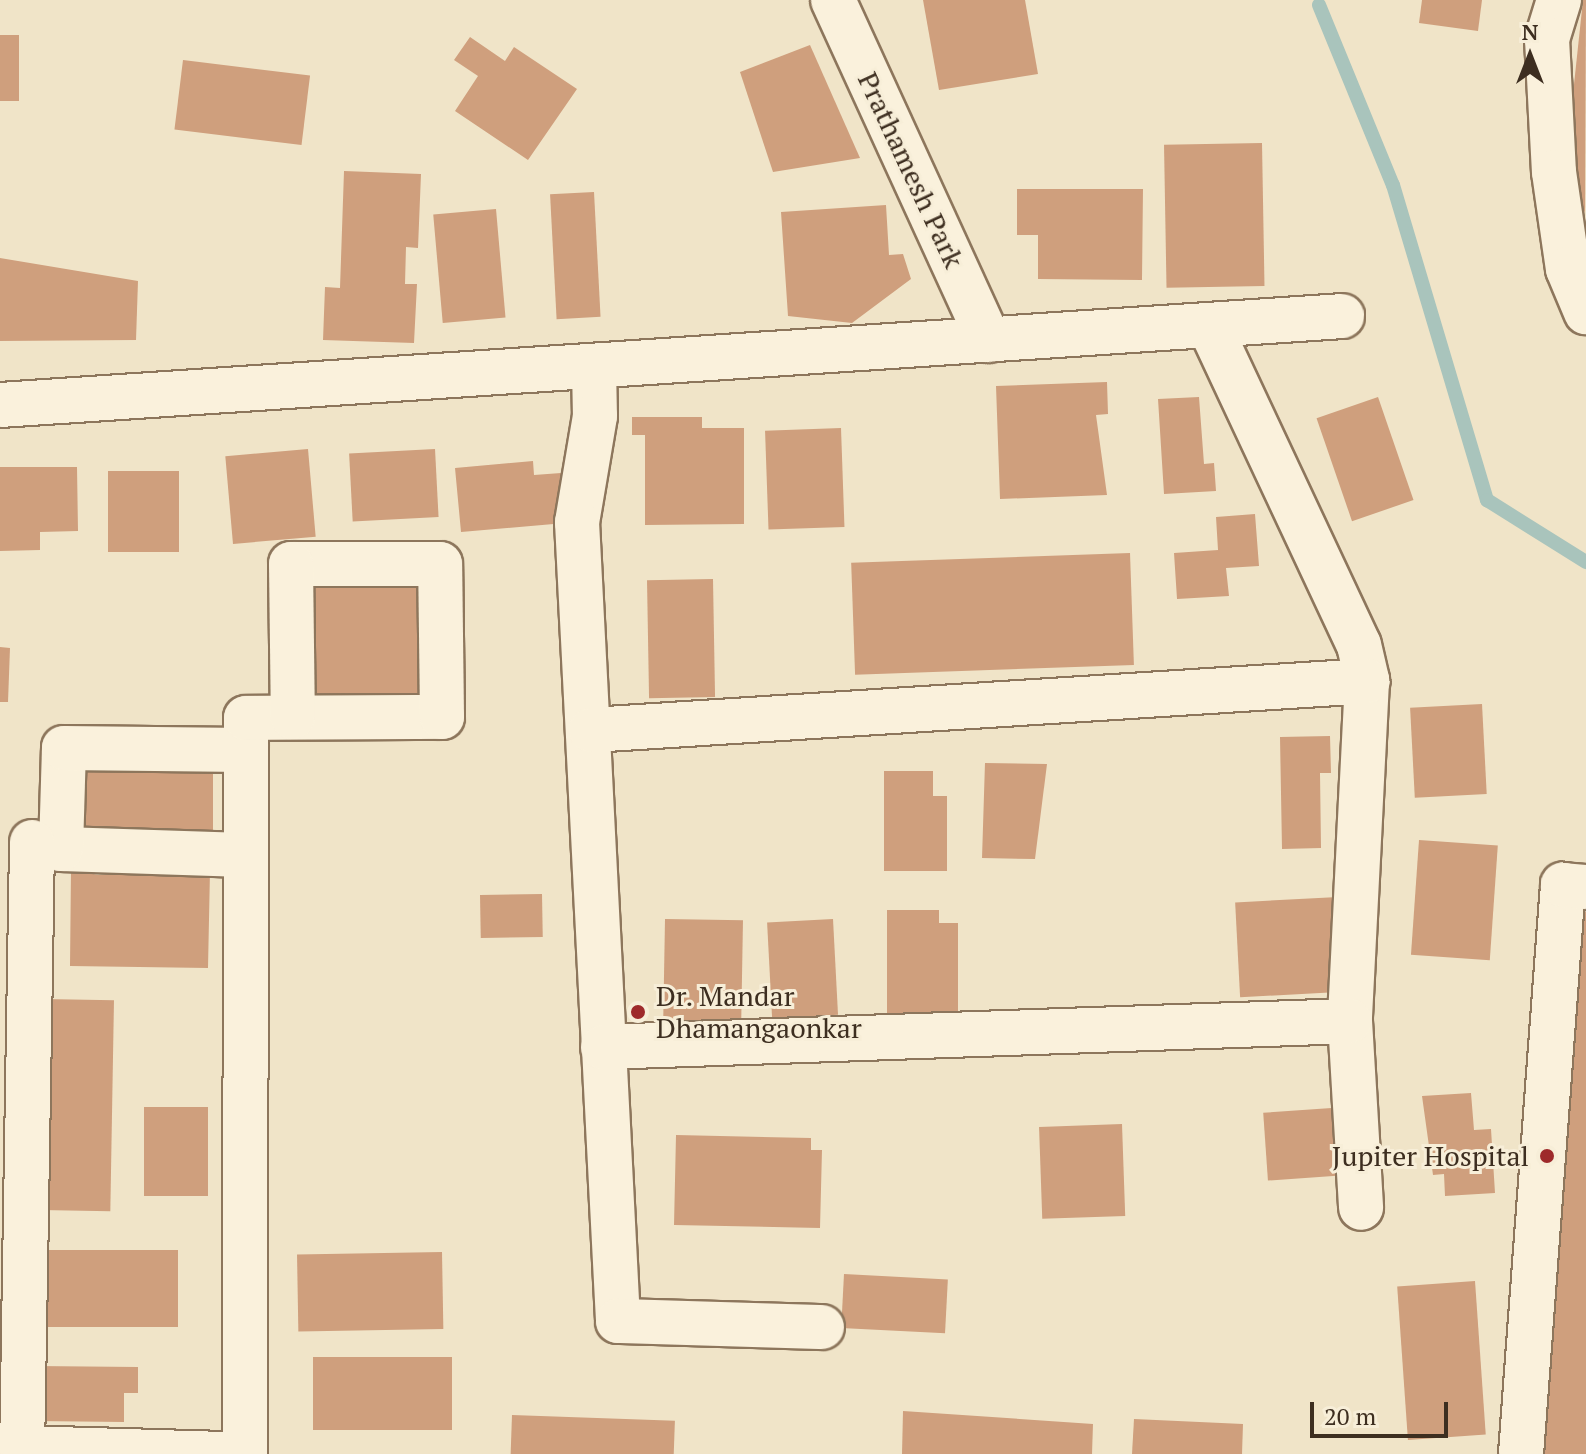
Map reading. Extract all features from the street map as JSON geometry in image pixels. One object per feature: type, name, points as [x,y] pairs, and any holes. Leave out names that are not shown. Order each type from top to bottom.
[{"type":"street","name":"Prathamesh Park","points":[[833,0],[989,340]]},
{"type":"street","points":[[1559,0],[1547,39],[1554,172],[1568,269],[1586,312]]},
{"type":"street","points":[[0,405],[1342,316]]},
{"type":"street","points":[[1209,325],[1359,645],[1367,681],[1350,1021],[1361,1208]]},
{"type":"street","points":[[594,366],[595,416],[577,522],[591,730],[603,1047],[618,1321],[822,1327]]},
{"type":"street","points":[[245,1454],[246,718],[442,717],[440,564],[291,564],[293,717]]},
{"type":"street","points":[[591,730],[1367,681]]},
{"type":"street","points":[[245,855],[61,849],[64,748],[246,750]]},
{"type":"street","points":[[32,842],[22,1451],[224,1454]]},
{"type":"street","points":[[1521,1454],[1563,885],[1586,887]]},
{"type":"street","points":[[603,1047],[1350,1021]]},
{"type":"building","points":[[923,0],[1025,0],[1038,74],[939,90]]},
{"type":"building","points":[[1422,0],[1482,0],[1478,31],[1419,23]]},
{"type":"building","points":[[1583,0],[1586,0],[1585,214],[1567,150]]},
{"type":"building","points":[[0,35],[19,35],[19,101],[0,101]]},
{"type":"building","points":[[470,37],[505,61],[514,47],[577,89],[528,160],[455,111],[478,76],[454,60]]},
{"type":"building","points":[[810,45],[860,158],[773,172],[740,72]]},
{"type":"building","points":[[183,60],[310,76],[302,145],[174,129]]},
{"type":"building","points":[[1262,143],[1264,286],[1167,288],[1164,145]]},
{"type":"building","points":[[344,171],[421,174],[418,248],[406,247],[405,284],[417,284],[414,343],[323,340],[325,287],[340,288]]},
{"type":"building","points":[[1017,189],[1143,189],[1142,280],[1038,279],[1038,235],[1017,235]]},
{"type":"building","points":[[594,192],[601,317],[557,319],[550,194]]},
{"type":"building","points":[[886,205],[889,255],[903,254],[911,279],[852,323],[788,316],[781,212]]},
{"type":"building","points":[[496,209],[505,318],[443,323],[433,214]]},
{"type":"building","points":[[0,258],[138,281],[136,340],[0,341]]},
{"type":"building","points":[[1107,382],[1108,414],[1096,415],[1107,495],[1000,499],[996,386]]},
{"type":"building","points":[[1199,397],[1204,464],[1214,463],[1216,491],[1164,494],[1158,399]]},
{"type":"building","points":[[1378,397],[1413,500],[1352,521],[1317,418]]},
{"type":"building","points":[[632,417],[702,417],[702,428],[744,428],[744,524],[645,525],[645,435],[632,435]]},
{"type":"building","points":[[841,428],[844,527],[769,530],[765,431]]},
{"type":"building","points":[[308,449],[316,537],[233,544],[225,456]]},
{"type":"building","points":[[435,449],[439,517],[353,521],[349,454]]},
{"type":"building","points":[[533,461],[534,475],[561,473],[565,523],[461,532],[455,468]]},
{"type":"building","points":[[0,467],[77,467],[78,531],[40,532],[40,550],[0,551]]},
{"type":"building","points":[[108,471],[179,471],[179,552],[108,552]]},
{"type":"building","points":[[1255,514],[1259,566],[1226,568],[1229,596],[1177,599],[1174,553],[1218,550],[1216,517]]},
{"type":"building","points":[[1130,553],[1134,665],[855,675],[851,563]]},
{"type":"building","points":[[713,579],[715,697],[649,698],[647,580]]},
{"type":"building","points":[[312,582],[420,582],[420,705],[312,705]]},
{"type":"building","points":[[0,647],[10,648],[8,702],[0,702]]},
{"type":"building","points":[[1482,704],[1487,794],[1415,798],[1410,708]]},
{"type":"building","points":[[1330,736],[1331,773],[1320,773],[1321,848],[1282,849],[1280,737]]},
{"type":"building","points":[[985,763],[1047,764],[1035,859],[982,858]]},
{"type":"building","points":[[80,767],[213,767],[213,832],[80,832]]},
{"type":"building","points":[[884,771],[933,771],[933,796],[947,796],[947,871],[884,871]]},
{"type":"building","points":[[1419,840],[1498,846],[1490,960],[1411,955]]},
{"type":"building","points":[[71,869],[98,875],[210,871],[208,968],[70,966]]},
{"type":"building","points":[[542,894],[543,937],[481,938],[480,895]]},
{"type":"building","points":[[1338,897],[1343,992],[1240,997],[1235,902]]},
{"type":"building","points":[[887,910],[939,910],[939,923],[958,923],[958,1021],[887,1021]]},
{"type":"building","name":"Jupiter Hospital","points":[[1570,910],[1586,912],[1586,1454],[1529,1454]]},
{"type":"building","points":[[665,919],[743,920],[741,1027],[663,1026]]},
{"type":"building","points":[[833,919],[838,1015],[772,1018],[767,922]]},
{"type":"building","points":[[44,999],[114,1000],[110,1211],[40,1210]]},
{"type":"building","points":[[1471,1093],[1474,1130],[1491,1129],[1495,1193],[1445,1196],[1444,1174],[1433,1175],[1422,1096]]},
{"type":"building","points":[[144,1107],[208,1107],[208,1196],[144,1196]]},
{"type":"building","points":[[1346,1107],[1351,1175],[1268,1181],[1263,1113]]},
{"type":"building","points":[[1122,1124],[1125,1216],[1042,1219],[1039,1127]]},
{"type":"building","points":[[676,1135],[811,1138],[811,1150],[822,1150],[820,1228],[674,1225]]},
{"type":"building","points":[[42,1250],[178,1250],[178,1327],[42,1327]]},
{"type":"building","points":[[442,1252],[443,1329],[298,1332],[297,1255]]},
{"type":"building","points":[[844,1274],[948,1279],[945,1333],[841,1328]]},
{"type":"building","points":[[1475,1281],[1486,1435],[1408,1440],[1397,1286]]},
{"type":"building","points":[[313,1357],[452,1357],[452,1430],[313,1430]]},
{"type":"building","points":[[35,1366],[138,1367],[138,1393],[124,1393],[124,1422],[34,1421]]},
{"type":"building","points":[[903,1411],[1093,1424],[1092,1454],[902,1454]]},
{"type":"building","points":[[512,1415],[675,1421],[674,1454],[511,1454]]},
{"type":"building","points":[[1134,1419],[1243,1424],[1242,1454],[1132,1454]]},
{"type":"waterway","points":[[1319,5],[1393,185],[1487,500],[1586,562]]},
{"type":"place","name":"Dr. Mandar Dhamangaonkar","points":[[638,1012]]},
{"type":"place","name":"Jupiter Hospital","points":[[1547,1156]]}]
